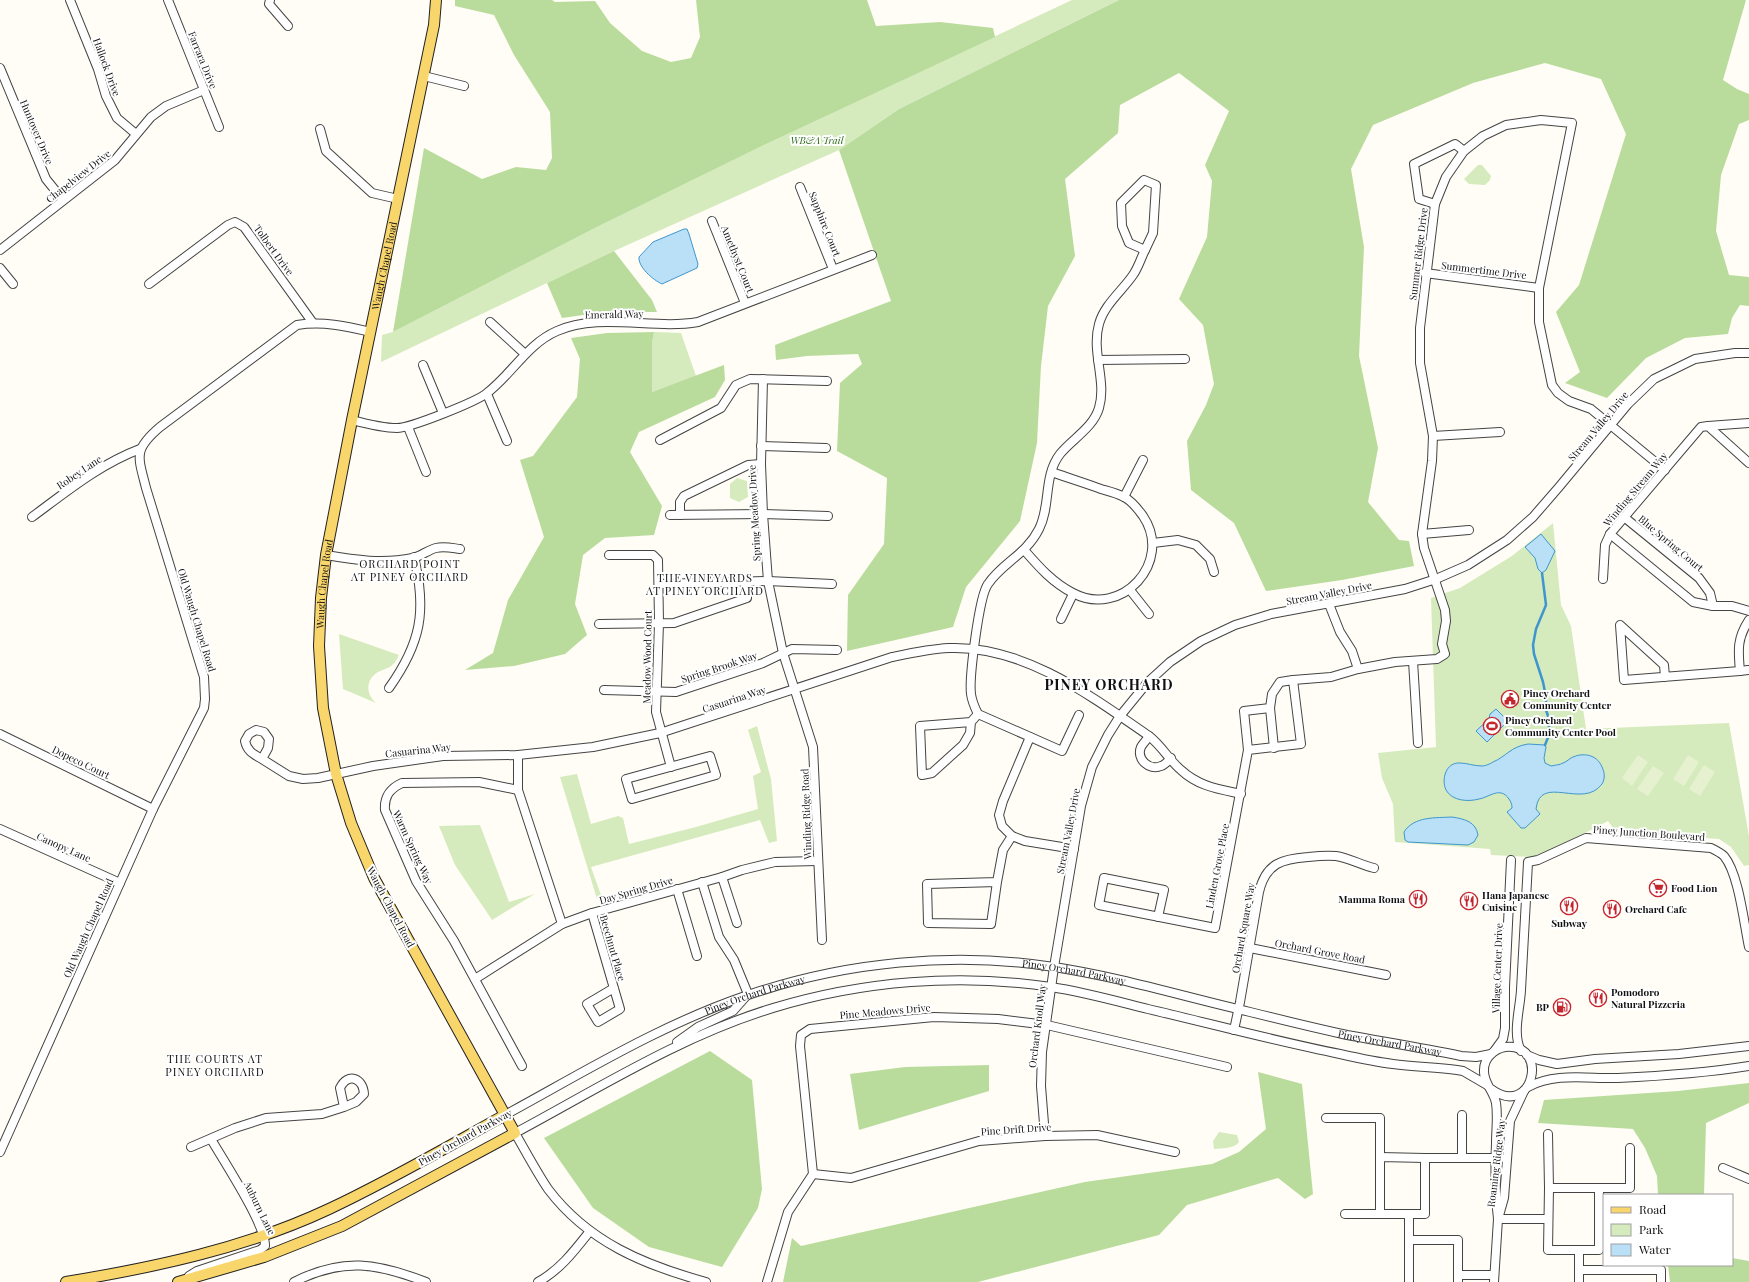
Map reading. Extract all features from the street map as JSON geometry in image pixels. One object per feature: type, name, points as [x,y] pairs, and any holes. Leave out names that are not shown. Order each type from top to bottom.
[{"type":"main road","name":"Waugh Chapel Road","points":[[436,0],[434,25],[424,76],[352,420],[326,555],[321,598],[319,646],[323,708],[336,774],[351,823],[374,878],[515,1133]]},
{"type":"main road","name":"Piney Orchard Parkway","points":[[66,1282],[129,1272],[177,1261],[264,1235],[328,1209],[402,1172],[505,1115]]},
{"type":"main road","name":"Piney Orchard Parkway","points":[[179,1282],[252,1261],[342,1226],[515,1133]]},
{"type":"street","name":"Hallock Drive","points":[[70,0],[98,69],[106,96],[117,118],[136,134]]},
{"type":"street","name":"Farrara Drive","points":[[168,0],[219,127]]},
{"type":"street","points":[[270,0],[269,4],[288,26]]},
{"type":"street","name":"Huntover Drive","points":[[0,68],[46,179],[63,200]]},
{"type":"street","points":[[424,76],[464,86]]},
{"type":"street","name":"Chapelview Drive","points":[[0,250],[115,160],[151,117],[166,106],[204,90]]},
{"type":"street","name":"Summer Ridge Drive","points":[[1436,579],[1424,548],[1422,534],[1432,461],[1433,436],[1420,363],[1420,328],[1425,273],[1435,204],[1446,176],[1464,151],[1484,136],[1506,125],[1541,120],[1572,123],[1539,288],[1539,322],[1552,385],[1558,394],[1569,401],[1591,410],[1665,470]]},
{"type":"street","points":[[320,129],[326,151],[372,193],[398,199]]},
{"type":"street","points":[[1435,204],[1419,200],[1414,164],[1455,144],[1464,151]]},
{"type":"street","points":[[1079,715],[1062,751],[978,714],[974,707],[971,694],[974,650],[981,607],[987,585],[999,571],[1025,551],[1039,530],[1046,512],[1047,488],[1059,455],[1089,425],[1099,410],[1102,392],[1096,340],[1099,323],[1108,306],[1134,274],[1153,233],[1156,185],[1144,180],[1121,203],[1122,226],[1129,243],[1145,250]]},
{"type":"street","name":"Sapphire Court","points":[[800,187],[833,269]]},
{"type":"street","name":"Amethyst Court","points":[[712,221],[745,303]]},
{"type":"street","name":"Tolbert Drive","points":[[148,284],[228,225],[235,222],[244,227],[313,323]]},
{"type":"street","name":"Emerald Way","points":[[352,420],[387,428],[408,427],[487,394],[539,341],[557,330],[598,322],[684,325],[698,322],[872,255]]},
{"type":"street","points":[[0,268],[13,284]]},
{"type":"street","name":"Summertime Drive","points":[[1425,273],[1539,288]]},
{"type":"street","points":[[490,322],[525,354]]},
{"type":"street","points":[[140,449],[149,436],[160,427],[288,330],[297,325],[313,323],[335,324],[371,332]]},
{"type":"street","name":"Stream Valley Drive","points":[[1054,967],[1081,806],[1092,767],[1108,735],[1120,716],[1147,683],[1170,662],[1201,641],[1235,625],[1271,614],[1405,589],[1436,579],[1468,565],[1507,540],[1533,517],[1628,404],[1654,379],[1695,359],[1735,353],[1749,353]]},
{"type":"street","points":[[1098,360],[1185,360]]},
{"type":"street","points":[[423,365],[443,413]]},
{"type":"street","points":[[660,440],[721,408],[736,385],[750,379],[827,381]]},
{"type":"street","name":"Spring Meadow Drive","points":[[763,379],[761,464],[768,581],[783,653],[794,690]]},
{"type":"street","points":[[487,394],[507,441]]},
{"type":"street","points":[[1708,426],[1749,423]]},
{"type":"street","points":[[1708,426],[1749,463]]},
{"type":"street","name":"Winding Stream Way","points":[[1604,579],[1605,545],[1610,534],[1701,428],[1708,426]]},
{"type":"street","points":[[408,427],[426,472]]},
{"type":"street","points":[[1433,436],[1500,432]]},
{"type":"street","points":[[761,446],[826,448]]},
{"type":"street","name":"Robey Lane","points":[[32,517],[93,472],[124,455],[140,449]]},
{"type":"street","name":"Old Waugh Chapel Road","points":[[1,1147],[153,809],[204,708],[204,677],[146,488],[139,462],[140,449]]},
{"type":"street","points":[[1124,497],[1143,460]]},
{"type":"street","points":[[680,515],[680,502],[684,496],[748,465],[761,464]]},
{"type":"street","points":[[1025,551],[1048,576],[1073,594],[1092,599],[1111,598],[1130,590],[1142,579],[1150,561],[1153,543],[1150,525],[1138,507],[1124,497],[1052,472]]},
{"type":"street","points":[[670,515],[763,514],[828,516]]},
{"type":"street","name":"Blue Spring Court","points":[[1624,517],[1699,578],[1710,592],[1713,606]]},
{"type":"street","points":[[1422,534],[1468,530]]},
{"type":"street","points":[[1610,534],[1693,602],[1713,606],[1732,606],[1749,611]]},
{"type":"street","points":[[1153,543],[1178,540],[1196,546],[1210,559],[1214,572]]},
{"type":"street","points":[[326,555],[373,562],[414,557],[436,548],[448,547],[460,550]]},
{"type":"street","name":"Meadow Wood Court","points":[[609,555],[653,555],[658,560],[659,623],[658,691],[656,712],[660,732],[671,767]]},
{"type":"street","points":[[389,688],[402,670],[413,648],[419,626],[421,606],[420,581],[414,557]]},
{"type":"street","points":[[1274,748],[1270,708],[1272,694],[1280,682],[1331,676],[1395,662],[1438,659],[1445,654],[1442,644],[1446,621],[1445,610],[1436,579]]},
{"type":"street","points":[[659,584],[768,581],[832,584]]},
{"type":"street","points":[[599,624],[674,623],[747,598],[747,582]]},
{"type":"street","points":[[1130,590],[1149,614]]},
{"type":"street","points":[[1061,619],[1073,594]]},
{"type":"street","points":[[1329,604],[1340,632],[1352,651],[1358,669]]},
{"type":"street","points":[[1740,671],[1738,649],[1742,631],[1749,620]]},
{"type":"street","points":[[1665,677],[1664,665],[1620,625],[1624,680],[1665,677],[1740,671],[1749,670]]},
{"type":"street","name":"Casuarina Way","points":[[262,759],[289,776],[303,779],[318,778],[373,766],[443,756],[518,755],[593,747],[660,732],[794,690],[892,657],[920,651],[950,648],[974,650],[1008,656],[1039,667],[1071,684],[1149,736],[1171,758],[1180,770],[1194,780],[1208,787],[1241,794]]},
{"type":"street","name":"Spring Brook Way","points":[[604,690],[676,692],[763,663],[792,649],[838,650]]},
{"type":"street","points":[[1413,661],[1418,743]]},
{"type":"street","points":[[1248,750],[1301,744],[1293,680]]},
{"type":"street","name":"Winding Ridge Road","points":[[794,690],[813,747],[817,861],[822,940]]},
{"type":"street","name":"Linden Grove Place","points":[[1158,917],[1164,890],[1104,878],[1099,905],[1158,917],[1215,928],[1248,750],[1244,711],[1270,708]]},
{"type":"street","points":[[971,722],[920,726],[922,775],[932,773],[963,745],[970,733],[971,722],[978,714]]},
{"type":"street","name":"Dopeco Court","points":[[0,734],[153,809]]},
{"type":"street","points":[[1149,736],[1141,748],[1140,755],[1142,761],[1148,766],[1156,768],[1162,766],[1171,758]]},
{"type":"street","points":[[1030,737],[1003,802],[999,815],[1002,826],[1012,836],[1025,841],[1074,849]]},
{"type":"street","points":[[518,755],[518,790],[562,924]]},
{"type":"street","points":[[710,756],[716,775],[632,799],[626,779],[671,767],[710,756]]},
{"type":"street","name":"Warm Spring Way","points":[[518,790],[479,782],[402,783],[394,787],[388,793],[385,801],[385,810],[416,881],[454,942],[522,1066]]},
{"type":"street","name":"Canopy Lane","points":[[0,829],[120,883]]},
{"type":"street","points":[[998,882],[927,884],[928,923],[991,924],[998,882],[1003,850],[1012,836]]},
{"type":"street","name":"Piney Junction Boulevard","points":[[1523,1052],[1518,1045],[1517,1028],[1521,993],[1528,862],[1538,860],[1586,838],[1711,848],[1723,855],[1730,866],[1739,898],[1749,947]]},
{"type":"street","name":"Orchard Square Way","points":[[1234,1030],[1239,1010],[1261,883],[1265,874],[1276,863],[1288,858],[1335,856],[1374,868]]},
{"type":"street","name":"Village Center Drive","points":[[1493,1052],[1503,1039],[1505,1028],[1505,987],[1511,860]]},
{"type":"street","name":"Day Spring Drive","points":[[475,979],[562,924],[592,913],[775,862],[817,861]]},
{"type":"street","points":[[722,877],[737,923]]},
{"type":"street","points":[[670,1049],[682,1038],[698,1027],[733,1011],[748,994],[734,960],[719,937],[702,882]]},
{"type":"street","points":[[677,889],[697,956]]},
{"type":"street","name":"Beechnut Place","points":[[592,913],[614,988]]},
{"type":"street","name":"Orchard Grove Road","points":[[1250,948],[1386,975]]},
{"type":"street","name":"Piney Orchard Parkway","points":[[505,1115],[646,1039],[696,1014],[748,994],[805,978],[846,969],[888,964],[975,960],[1054,967],[1109,978],[1345,1034],[1476,1058],[1508,1047],[1539,1060],[1556,1064],[1595,1059],[1679,1054],[1749,1046]]},
{"type":"street","name":"Orchard Knoll Way","points":[[1045,1136],[1041,1086],[1042,1052],[1054,967]]},
{"type":"street","name":"Piney Orchard Parkway","points":[[515,1133],[670,1049],[733,1022],[773,1008],[849,990],[888,984],[940,980],[1014,983],[1052,987],[1339,1054],[1391,1064],[1463,1071],[1489,1087],[1497,1094],[1504,1096],[1519,1094],[1535,1083],[1557,1078],[1616,1078],[1682,1075],[1749,1066]]},
{"type":"street","name":"Pine Meadows Drive","points":[[814,1174],[800,1046],[801,1035],[810,1029],[934,1017],[998,1019],[1047,1025],[1226,1067]]},
{"type":"street","points":[[1489,1087],[1484,1077],[1484,1069],[1486,1060],[1493,1052]]},
{"type":"street","points":[[1523,1052],[1530,1059],[1533,1074],[1527,1088]]},
{"type":"street","name":"Roaming Ridge Way","points":[[1489,1087],[1496,1103],[1495,1197],[1498,1219],[1494,1278]]},
{"type":"street","name":"Roaming Ridge Way","points":[[1498,1219],[1504,1198],[1510,1121],[1527,1088]]},
{"type":"street","points":[[191,1148],[235,1128],[266,1118],[322,1114],[344,1107]]},
{"type":"street","points":[[1462,1115],[1462,1158]]},
{"type":"street","points":[[1326,1118],[1380,1118],[1380,1214]]},
{"type":"street","points":[[515,1133],[548,1188],[568,1212],[590,1231],[621,1251],[639,1260],[658,1268],[706,1282]]},
{"type":"street","points":[[1548,1134],[1548,1250],[1599,1250],[1599,1188]]},
{"type":"street","name":"Pine Drift Drive","points":[[814,1174],[851,1178],[979,1141],[1045,1136],[1097,1135],[1176,1152]]},
{"type":"street","name":"Auburn Lane","points":[[179,1282],[197,1271],[260,1250],[265,1246],[264,1235],[248,1202],[211,1139]]},
{"type":"street","points":[[1549,1188],[1630,1188],[1630,1148]]},
{"type":"street","points":[[1380,1157],[1506,1158]]},
{"type":"street","points":[[1345,1214],[1425,1214],[1425,1158]]},
{"type":"street","points":[[1723,1168],[1749,1179]]},
{"type":"street","points":[[767,1282],[788,1212],[814,1174]]},
{"type":"street","points":[[1409,1214],[1409,1282]]},
{"type":"street","points":[[1498,1219],[1548,1220]]},
{"type":"street","points":[[538,1282],[556,1270],[590,1231]]},
{"type":"street","points":[[1409,1240],[1458,1240],[1458,1278],[1494,1278]]},
{"type":"street","points":[[1579,1250],[1579,1282]]},
{"type":"street","points":[[294,1282],[322,1270],[360,1265],[389,1269],[426,1282]]},
{"type":"street","points":[[1579,1270],[1661,1270],[1661,1282]]},
{"type":"green space","points":[[455,0],[552,0],[555,2],[595,1],[610,23],[642,51],[671,62],[691,58],[700,37],[696,0],[867,0],[876,26],[940,22],[993,28],[995,37],[762,146],[597,227],[393,332],[424,148],[482,179],[516,167],[546,170],[552,158],[550,112],[514,55],[494,15],[455,6]]},
{"type":"green space","name":"WB&A Trail","points":[[1072,0],[1119,0],[899,109],[839,150],[614,251],[381,362],[382,335],[393,332],[597,227],[762,146]]},
{"type":"green space","points":[[1119,0],[1746,0],[1723,80],[1737,89],[1749,94],[1749,120],[1739,124],[1721,175],[1716,231],[1729,275],[1749,277],[1749,306],[1740,305],[1732,318],[1728,334],[1685,338],[1646,358],[1607,398],[1565,383],[1580,372],[1556,312],[1579,285],[1626,134],[1601,79],[1545,63],[1473,83],[1373,125],[1351,169],[1364,247],[1359,356],[1378,448],[1368,502],[1399,540],[1409,541],[1414,566],[1342,580],[1266,591],[1234,523],[1191,490],[1187,441],[1206,405],[1214,384],[1203,325],[1179,299],[1207,237],[1212,181],[1205,165],[1229,111],[1179,73],[1120,105],[1118,133],[1065,179],[1075,256],[1048,306],[1041,366],[1037,443],[1020,521],[966,587],[953,627],[847,651],[848,595],[884,544],[887,478],[837,451],[840,383],[862,364],[858,354],[807,356],[776,360],[775,345],[891,301],[839,150],[899,109]]},
{"type":"green space","points":[[1478,165],[1482,165],[1491,176],[1490,180],[1485,185],[1469,184],[1464,179]]},
{"type":"green space","points":[[614,251],[652,300],[657,312],[604,312],[562,318],[547,283]]},
{"type":"green space","points":[[654,332],[681,333],[696,376],[652,392],[652,343]]},
{"type":"green space","points":[[654,332],[652,343],[652,392],[724,365],[725,380],[715,397],[639,432],[630,452],[662,506],[654,535],[605,538],[583,555],[575,604],[587,635],[565,654],[514,666],[465,670],[493,653],[508,600],[544,537],[520,460],[533,456],[577,397],[580,359],[571,338],[607,333]]},
{"type":"green space","points":[[737,478],[747,481],[748,497],[739,502],[730,498],[730,484]]},
{"type":"green space","points":[[1553,523],[1561,605],[1571,626],[1586,729],[1729,723],[1749,836],[1749,865],[1744,866],[1731,847],[1719,839],[1616,832],[1608,821],[1554,849],[1531,857],[1491,855],[1490,849],[1395,842],[1393,804],[1382,778],[1378,753],[1436,747],[1431,598],[1460,588],[1512,556]]},
{"type":"green space","points":[[339,634],[399,655],[391,666],[374,675],[369,683],[368,687],[370,695],[376,703],[343,689]]},
{"type":"green space","points":[[757,726],[771,779],[777,841],[769,843],[760,820],[591,867],[602,898],[597,899],[560,777],[577,774],[591,824],[618,816],[623,818],[629,844],[696,827],[758,809],[753,776],[761,772],[748,730]]},
{"type":"green space","points":[[1638,755],[1648,762],[1632,786],[1622,778]]},
{"type":"green space","points":[[1688,755],[1699,762],[1684,786],[1673,779]]},
{"type":"green space","points":[[1704,765],[1715,772],[1700,796],[1689,789]]},
{"type":"green space","points":[[1653,766],[1664,773],[1648,796],[1637,789]]},
{"type":"green space","points":[[480,825],[509,902],[535,894],[492,920],[455,865],[439,826]]},
{"type":"green space","points":[[710,1051],[752,1080],[762,1189],[758,1208],[722,1267],[649,1247],[593,1208],[544,1138]]},
{"type":"green space","points":[[989,1065],[989,1091],[859,1130],[850,1074],[905,1067]]},
{"type":"green space","points":[[1258,1072],[1302,1084],[1313,1194],[1305,1199],[1278,1178],[1187,1205],[1159,1235],[978,1282],[783,1282],[792,1238],[801,1246],[1085,1182],[1212,1164],[1239,1152],[1266,1129]]},
{"type":"green space","points":[[1749,1083],[1749,1103],[1706,1123],[1704,1194],[1658,1194],[1657,1176],[1645,1148],[1633,1129],[1538,1123],[1544,1100],[1678,1091]]},
{"type":"green space","points":[[1219,1132],[1237,1135],[1239,1142],[1231,1147],[1214,1149],[1213,1141]]},
{"type":"green space","points":[[1733,1258],[1749,1261],[1749,1282],[1670,1282],[1668,1266],[1733,1266]]},
{"type":"water","points":[[687,229],[689,234],[698,264],[697,268],[662,284],[654,280],[643,269],[639,261],[639,257],[653,242]]},
{"type":"water","points":[[1541,534],[1555,551],[1546,570],[1542,573],[1538,569],[1535,558],[1525,547]]},
{"type":"water","name":"Piney Orchard Community Center Pool","points":[[1496,709],[1508,721],[1487,742],[1476,731],[1489,719],[1490,714]]},
{"type":"water","points":[[1528,744],[1545,745],[1545,763],[1551,766],[1562,764],[1575,756],[1580,755],[1589,755],[1597,759],[1603,769],[1604,774],[1602,784],[1594,791],[1584,794],[1554,792],[1545,794],[1539,799],[1536,809],[1540,814],[1525,828],[1521,828],[1507,812],[1512,808],[1512,804],[1506,795],[1502,793],[1495,793],[1475,800],[1461,800],[1449,794],[1446,790],[1444,781],[1445,776],[1451,765],[1455,763],[1465,763],[1483,766],[1498,760],[1517,747]]},
{"type":"water","points":[[1452,817],[1465,820],[1475,827],[1478,835],[1474,842],[1468,845],[1408,842],[1405,840],[1404,832],[1413,823],[1419,820]]},
{"type":"waterway","points":[[1542,573],[1546,605],[1536,629],[1533,645],[1534,654],[1543,682],[1546,697],[1546,710],[1549,719],[1549,735],[1545,745]]},
{"type":"place","name":"Piney Orchard Community Center","points":[[1510,699]]},
{"type":"place","name":"Piney Orchard Community Center Pool","points":[[1492,726]]},
{"type":"place","name":"Food Lion","points":[[1658,888]]},
{"type":"place","name":"Mamma Roma","points":[[1418,899]]},
{"type":"place","name":"Hana Japanese Cuisine","points":[[1469,901]]},
{"type":"place","name":"Subway","points":[[1569,906]]},
{"type":"place","name":"Orchard Cafe","points":[[1612,909]]},
{"type":"place","name":"Pomodoro Natural Pizzeria","points":[[1598,998]]},
{"type":"place","name":"BP","points":[[1562,1007]]},
{"type":"district","name":"ORCHARD POINT AT PINEY ORCHARD","points":[[410,570]]},
{"type":"district","name":"THE VINEYARDS AT PINEY ORCHARD","points":[[705,584]]},
{"type":"district","name":"PINEY ORCHARD","points":[[1109,685]]},
{"type":"district","name":"THE COURTS AT PINEY ORCHARD","points":[[215,1065]]}]
